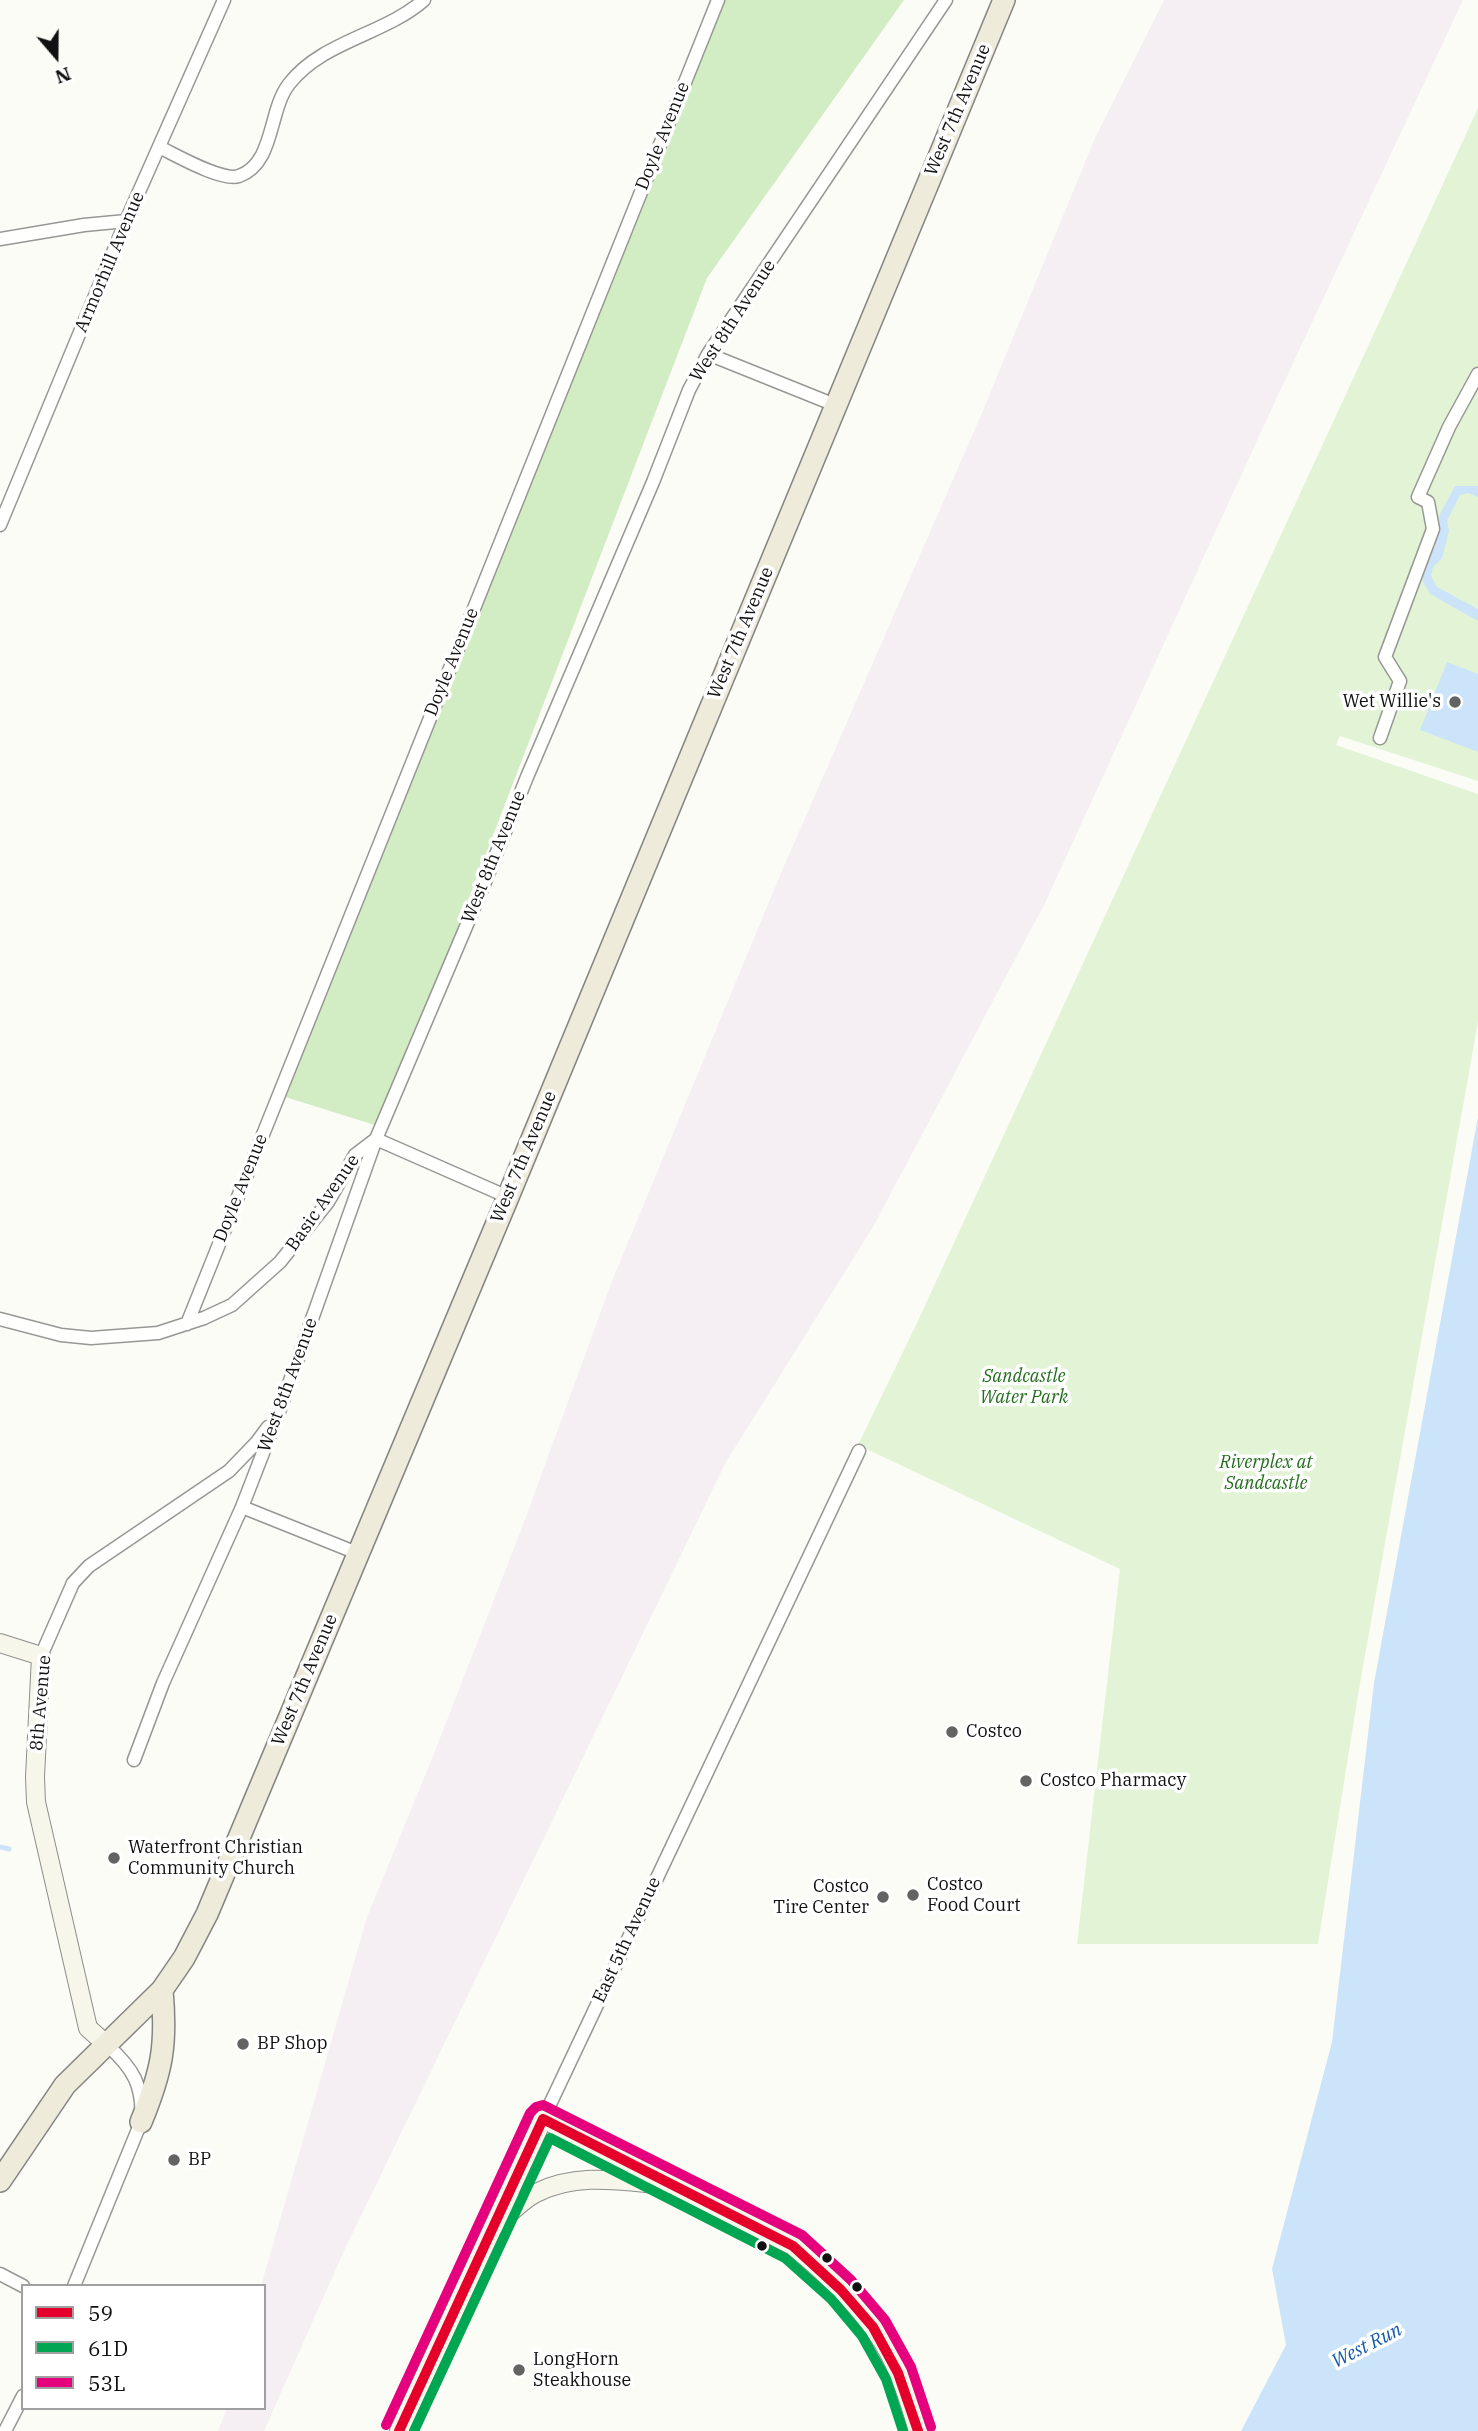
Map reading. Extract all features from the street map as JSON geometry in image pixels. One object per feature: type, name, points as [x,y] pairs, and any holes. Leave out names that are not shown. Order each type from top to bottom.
[{"type":"main road","name":"West 7th Avenue","points":[[107,2045],[162,1990],[184,1958],[207,1914],[508,1197],[1004,0]]},
{"type":"main road","points":[[141,2122],[164,2054],[162,1990]]},
{"type":"main road","points":[[0,2181],[65,2085],[107,2045]]},
{"type":"street","name":"Armorhill Avenue","points":[[0,525],[126,220],[224,0]]},
{"type":"street","points":[[159,147],[221,175],[237,177],[252,169],[264,153],[274,115],[286,87],[304,66],[407,15],[424,0]]},
{"type":"street","name":"Doyle Avenue","points":[[187,1324],[718,0]]},
{"type":"street","name":"West 8th Avenue","points":[[134,1760],[163,1683],[242,1507],[280,1409],[376,1139],[653,482],[689,390],[708,354],[946,0]]},
{"type":"street","points":[[0,239],[126,220]]},
{"type":"street","points":[[708,354],[835,405]]},
{"type":"street","points":[[1380,738],[1400,681],[1385,657],[1433,529],[1428,502],[1418,497],[1449,427],[1478,374]]},
{"type":"street","points":[[376,1139],[508,1197]]},
{"type":"street","name":"Basic Avenue","points":[[0,1319],[61,1335],[91,1338],[158,1333],[232,1305],[280,1262],[328,1202],[355,1155],[376,1139]]},
{"type":"street","name":"8th Avenue","points":[[107,2045],[88,2028],[36,1802],[41,1656],[73,1583],[89,1566],[229,1471],[256,1443],[280,1409]]},
{"type":"street","name":"East 5th Avenue","points":[[399,2431],[543,2119],[859,1451]]},
{"type":"street","points":[[242,1507],[358,1553]]},
{"type":"street","points":[[0,1643],[41,1656]]},
{"type":"street","points":[[75,2284],[141,2122],[143,2101],[137,2081],[124,2060],[107,2045]]},
{"type":"street","points":[[543,2119],[793,2246],[848,2298],[882,2341],[908,2395],[918,2431]]},
{"type":"street","points":[[492,2229],[534,2193],[563,2182],[588,2178],[676,2187]]},
{"type":"street","points":[[0,2274],[21,2285]]},
{"type":"street","points":[[5,2431],[21,2400]]},
{"type":"shaded area","points":[[1164,0],[1463,0],[1045,903],[873,1227],[726,1462],[344,2251],[264,2431],[218,2431],[226,2410],[266,2410],[266,2284],[262,2284],[367,1917],[523,1525],[612,1281],[778,880],[982,413],[1095,138]]},
{"type":"green space","points":[[715,0],[904,0],[707,278],[381,1127],[279,1095]]},
{"type":"green space","points":[[1478,108],[1478,781],[1340,736],[1336,745],[1478,794],[1478,1022],[1359,1689],[1318,1944],[1077,1944],[1120,1569],[858,1445],[916,1325]]},
{"type":"water","points":[[1455,486],[1478,486],[1478,497],[1468,493],[1460,495],[1447,521],[1449,531],[1442,558],[1433,567],[1431,576],[1437,587],[1478,609],[1478,621],[1430,594],[1423,582],[1422,574],[1427,559],[1435,547],[1439,516]]},
{"type":"water","name":"Wet Willie's","points":[[1447,662],[1478,674],[1478,752],[1420,730]]},
{"type":"water","points":[[1478,1117],[1478,2431],[1241,2431],[1286,2345],[1272,2269],[1332,2042],[1374,1683]]},
{"type":"waterway","name":"West Run","points":[[0,1847],[9,1849]]},
{"type":"transit line","name":"53L","points":[[386,2425],[530,2113],[543,2105],[802,2235],[851,2280],[885,2320],[911,2367],[931,2427]]},
{"type":"transit line","name":"59","points":[[543,2119],[793,2246],[841,2290],[873,2327],[898,2373],[918,2431]]},
{"type":"transit line","name":"59","points":[[399,2431],[543,2119]]},
{"type":"transit line","name":"61D","points":[[414,2431],[550,2138],[785,2258],[831,2299],[862,2336],[886,2379],[903,2431]]},
{"type":"place","name":"Wet Willie's","points":[[1455,702]]},
{"type":"place","name":"Costco","points":[[952,1732]]},
{"type":"place","name":"Costco Pharmacy","points":[[1026,1781]]},
{"type":"place","name":"Waterfront Christian Community Church","points":[[114,1858]]},
{"type":"place","name":"Costco Food Court","points":[[913,1895]]},
{"type":"place","name":"Costco Tire Center","points":[[883,1897]]},
{"type":"place","name":"BP Shop","points":[[243,2044]]},
{"type":"place","name":"BP","points":[[174,2160]]},
{"type":"place","name":"LongHorn Steakhouse","points":[[519,2370]]},
{"type":"park label","name":"Sandcastle Water Park","points":[[1024,1387]]},
{"type":"park label","name":"Riverplex at Sandcastle","points":[[1266,1473]]}]
